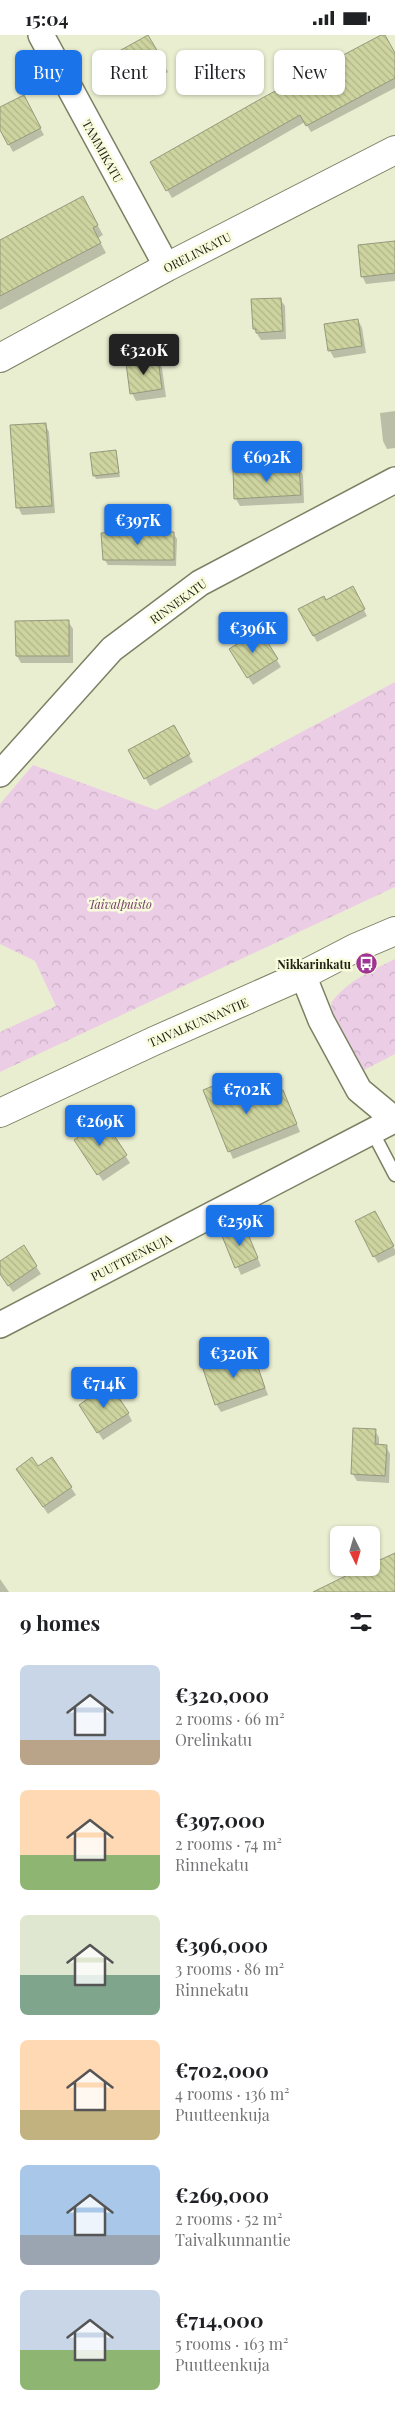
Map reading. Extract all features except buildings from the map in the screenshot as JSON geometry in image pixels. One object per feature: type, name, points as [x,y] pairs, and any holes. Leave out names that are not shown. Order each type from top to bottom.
[{"type":"street","name":"TAMMIKATU","points":[[40,35],[167,267]]},
{"type":"street","name":"ORELINKATU","points":[[0,358],[167,267],[395,150]]},
{"type":"street","name":"RINNEKATU","points":[[0,774],[112,649],[193,588],[395,479]]},
{"type":"street","name":"TAIVALKUNNANTIE","points":[[0,1113],[395,931]]},
{"type":"street","points":[[303,975],[321,1020],[359,1090],[395,1120]]},
{"type":"street","name":"PUUTTEENKUJA","points":[[0,1325],[395,1120]]},
{"type":"lane","points":[[372,1131],[395,1175]]},
{"type":"green space","name":"Taivalpuisto","points":[[395,682],[395,887],[0,1072],[0,1032],[56,1006],[35,961],[0,944],[0,804],[33,765],[156,810]]},
{"type":"green space","points":[[395,959],[395,1054],[364,1070],[333,1013],[331,1003],[344,989],[368,972]]},
{"type":"place","name":"Nikkarinkatu","points":[[367,964]]}]
